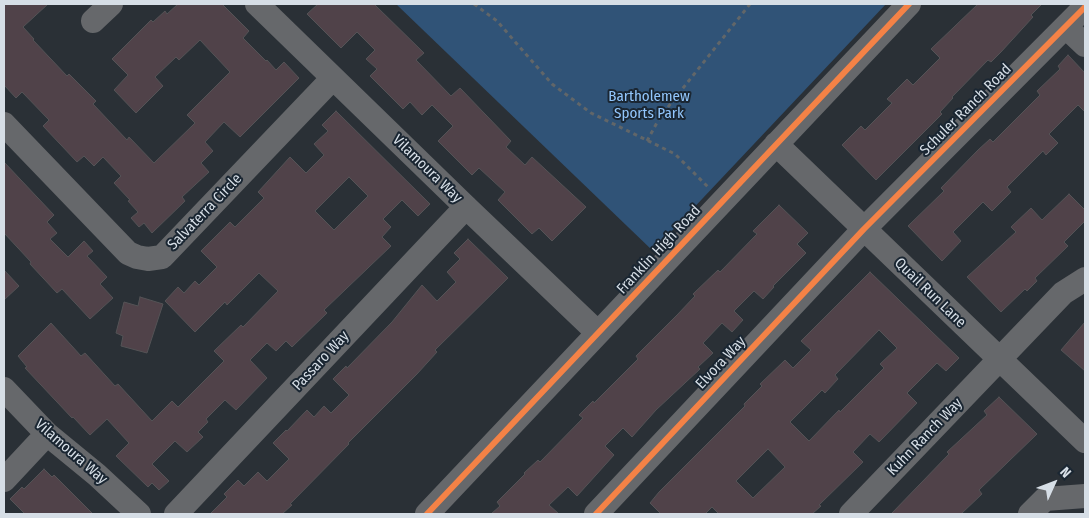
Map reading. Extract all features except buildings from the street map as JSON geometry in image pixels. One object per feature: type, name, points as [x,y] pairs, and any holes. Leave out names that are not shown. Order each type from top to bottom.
[{"type":"street","points":[[93,21],[111,4]]},
{"type":"street","name":"Vilamoura Way","points":[[257,4],[598,333]]},
{"type":"street","name":"Franklin High Road","points":[[426,514],[909,4]]},
{"type":"street","name":"Schuler Ranch Road","points":[[864,229],[1085,7]]},
{"type":"street","points":[[1066,27],[1085,45]]},
{"type":"street","name":"Salvaterra Circle","points":[[4,124],[128,253],[148,259],[162,257],[333,78]]},
{"type":"street","name":"Quail Run Lane","points":[[776,144],[1085,441]]},
{"type":"street","name":"Passaro Way","points":[[176,514],[466,207]]},
{"type":"street","name":"Elvora Way","points":[[596,514],[864,229]]},
{"type":"street","name":"Kuhn Ranch Way","points":[[851,514],[1064,293],[1085,279]]},
{"type":"street","name":"Vilamoura Way","points":[[4,389],[47,434],[97,475],[139,514]]},
{"type":"street","points":[[4,480],[47,434]]},
{"type":"street","points":[[1030,514],[1045,499],[1085,496]]},
{"type":"path","points":[[474,4],[497,21],[552,84],[591,113],[675,154],[722,202]]},
{"type":"path","points":[[647,142],[660,117],[750,4]]},
{"type":"green space","name":"Bartholemew Sports Park","points":[[396,4],[886,4],[653,251]]},
{"type":"cycle path","points":[[427,514],[909,4]]},
{"type":"cycle path","points":[[596,514],[864,229],[1085,7]]}]
